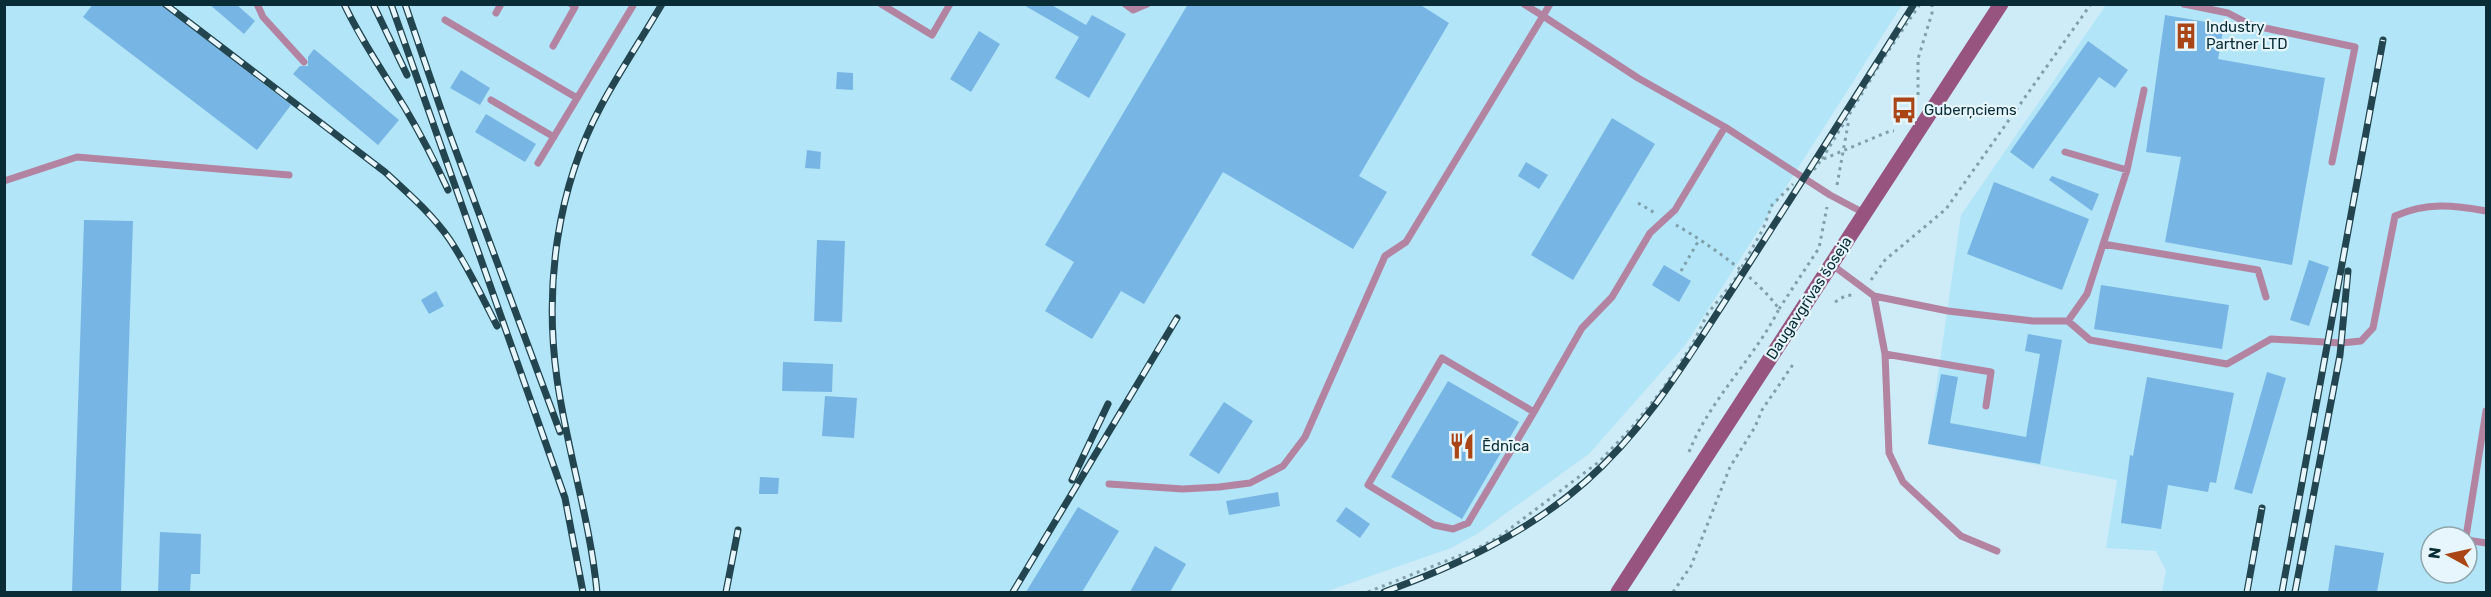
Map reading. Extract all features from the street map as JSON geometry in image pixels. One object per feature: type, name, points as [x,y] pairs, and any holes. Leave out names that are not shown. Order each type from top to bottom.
[{"type":"main road","name":"Daugavgrīvas šoseja","points":[[1618,592],[2001,4]]},
{"type":"lane","points":[[257,4],[263,16],[304,62]]},
{"type":"lane","points":[[496,13],[501,4]]},
{"type":"lane","points":[[553,46],[575,7],[571,4]]},
{"type":"lane","points":[[538,163],[634,4]]},
{"type":"lane","points":[[881,4],[932,35],[950,4]]},
{"type":"lane","points":[[1125,4],[1133,10],[1147,4]]},
{"type":"lane","points":[[1524,4],[1638,78],[1725,127],[1830,195],[1864,213]]},
{"type":"lane","points":[[1108,484],[1184,489],[1219,487],[1250,483],[1283,466],[1305,437],[1385,256],[1406,242],[1550,4]]},
{"type":"lane","points":[[2184,4],[2228,13],[2251,25],[2355,47],[2332,162]]},
{"type":"lane","points":[[444,20],[577,98]]},
{"type":"lane","points":[[2068,321],[2087,294],[2127,170],[2144,90]]},
{"type":"lane","points":[[491,100],[554,137]]},
{"type":"lane","points":[[1534,412],[1442,358],[1368,485],[1434,525],[1453,529],[1468,523],[1534,412],[1582,328],[1612,297],[1650,233],[1675,210],[1725,127]]},
{"type":"lane","points":[[2065,152],[2127,170]]},
{"type":"lane","points":[[4,181],[77,157],[289,175]]},
{"type":"lane","points":[[1832,264],[1874,296],[1948,311],[2033,321],[2068,321],[2090,340],[2228,364],[2271,339],[2341,343],[2361,341],[2373,328],[2395,216],[2415,207],[2453,205],[2487,211]]},
{"type":"lane","points":[[2103,244],[2258,270],[2266,297]]},
{"type":"lane","points":[[1874,296],[1885,354],[1889,453],[1903,482],[1961,536],[1996,551]]},
{"type":"lane","points":[[1885,354],[1991,372],[1986,406]]},
{"type":"lane","points":[[2468,525],[2487,411]]},
{"type":"path","points":[[1368,592],[1476,549],[1499,537],[1600,461],[1633,426],[1662,390],[1692,345],[1708,313],[1734,281],[1763,229],[1772,205],[1779,195],[1813,172],[1849,119],[1883,59],[1920,4]]},
{"type":"path","points":[[1918,95],[1918,59],[1932,13],[1932,4]]},
{"type":"path","points":[[1834,302],[1845,296],[1856,295],[1865,289],[1885,261],[1946,209],[2091,4]]},
{"type":"path","points":[[1688,454],[1694,438],[1819,248],[1830,195],[1838,182],[1849,119]]},
{"type":"path","points":[[1821,160],[1894,131]]},
{"type":"path","points":[[1689,233],[1771,297],[1779,309]]},
{"type":"path","points":[[1681,271],[1699,240]]},
{"type":"path","points":[[1673,592],[1691,566],[1720,498],[1730,467],[1755,427],[1762,410],[1794,363]]},
{"type":"shaded area","points":[[4,5],[1902,5],[1686,344],[1589,454],[1477,534],[1451,548],[1325,592],[5,592]]},
{"type":"shaded area","points":[[2106,5],[2486,5],[2486,592],[2162,592],[2166,571],[2156,551],[2106,548],[2117,480],[1928,444],[1961,215]]},
{"type":"building","points":[[93,4],[160,4],[291,105],[257,150],[83,17]]},
{"type":"building","points":[[209,4],[236,4],[255,21],[244,34]]},
{"type":"building","points":[[1022,4],[1050,4],[1086,25],[1092,15],[1126,34],[1089,98],[1055,78],[1079,37]]},
{"type":"building","points":[[1188,4],[1419,4],[1449,23],[1359,176],[1387,192],[1353,249],[1223,172],[1144,304],[1121,291],[1092,339],[1045,311],[1074,262],[1045,245]]},
{"type":"building","points":[[2165,15],[2224,25],[2218,59],[2325,78],[2292,265],[2165,242],[2181,157],[2146,152]]},
{"type":"building","points":[[979,31],[1000,44],[971,92],[950,79]]},
{"type":"building","points":[[2088,41],[2128,70],[2115,88],[2099,77],[2033,169],[2010,152]]},
{"type":"building","points":[[314,49],[399,120],[378,145],[293,74],[300,66],[308,66],[308,57]]},
{"type":"building","points":[[461,70],[490,88],[480,105],[450,88]]},
{"type":"building","points":[[837,72],[853,73],[853,90],[836,89]]},
{"type":"building","points":[[486,114],[536,144],[525,162],[475,132]]},
{"type":"building","points":[[1612,118],[1655,144],[1573,280],[1531,255]]},
{"type":"building","points":[[807,150],[821,152],[820,169],[805,168]]},
{"type":"building","points":[[1526,162],[1548,175],[1539,189],[1518,176]]},
{"type":"building","points":[[2052,176],[2099,194],[2092,211],[2049,180]]},
{"type":"building","points":[[1994,182],[2089,219],[2062,290],[1967,254]]},
{"type":"building","points":[[84,220],[133,221],[121,592],[72,592]]},
{"type":"building","points":[[817,240],[845,241],[842,322],[814,321]]},
{"type":"building","points":[[2309,260],[2329,267],[2309,326],[2290,320]]},
{"type":"building","points":[[1664,265],[1691,281],[1679,302],[1652,285]]},
{"type":"building","points":[[2101,285],[2229,305],[2222,349],[2094,329]]},
{"type":"building","points":[[436,291],[444,306],[429,314],[421,300]]},
{"type":"building","points":[[2028,334],[2062,340],[2040,464],[1928,444],[1941,374],[1958,377],[1950,423],[2026,437],[2040,354],[2025,351]]},
{"type":"building","points":[[783,362],[833,364],[832,392],[782,391]]},
{"type":"building","points":[[2267,372],[2286,378],[2252,494],[2234,489]]},
{"type":"building","points":[[2147,377],[2234,393],[2216,483],[2210,482],[2208,492],[2168,485],[2161,529],[2121,523],[2130,455],[2133,456]]},
{"type":"building","points":[[1448,381],[1519,422],[1462,519],[1391,477]]},
{"type":"building","points":[[825,396],[857,398],[854,438],[822,436]]},
{"type":"building","points":[[1224,402],[1253,421],[1219,474],[1189,455]]},
{"type":"building","points":[[760,477],[779,478],[778,494],[759,494]]},
{"type":"building","points":[[1278,492],[1280,506],[1229,515],[1226,501]]},
{"type":"building","points":[[1078,507],[1119,531],[1082,592],[1026,592]]},
{"type":"building","points":[[1346,507],[1370,524],[1360,538],[1336,521]]},
{"type":"building","points":[[160,532],[201,534],[200,574],[191,574],[190,592],[158,592]]},
{"type":"building","points":[[2335,545],[2384,553],[2377,592],[2328,592]]},
{"type":"building","points":[[1155,546],[1186,564],[1170,592],[1130,592]]},
{"type":"railway","points":[[165,4],[385,172],[411,196],[450,240],[469,271],[497,326]]},
{"type":"railway","points":[[344,4],[417,128],[448,190]]},
{"type":"railway","points":[[373,4],[407,75]]},
{"type":"railway","points":[[391,4],[565,498],[583,592]]},
{"type":"railway","points":[[405,4],[447,127],[560,432]]},
{"type":"railway","points":[[597,592],[589,538],[557,379],[552,309],[554,273],[564,204],[586,137],[608,93],[662,4]]},
{"type":"railway","points":[[1384,592],[1464,559],[1539,517],[1585,482],[1629,437],[1685,363],[1914,4]]},
{"type":"railway","points":[[2282,592],[2383,40]]},
{"type":"railway","points":[[2295,592],[2340,355],[2348,271]]},
{"type":"railway","points":[[1013,592],[1177,318]]},
{"type":"railway","points":[[1072,480],[1108,404]]},
{"type":"railway","points":[[2247,592],[2262,508]]},
{"type":"railway","points":[[726,592],[738,530]]},
{"type":"place","name":"Industry Partner LTD","points":[[2186,36]]},
{"type":"place","name":"Guberņciems","points":[[1904,110]]},
{"type":"place","name":"Ēdnīca","points":[[1462,446]]}]
